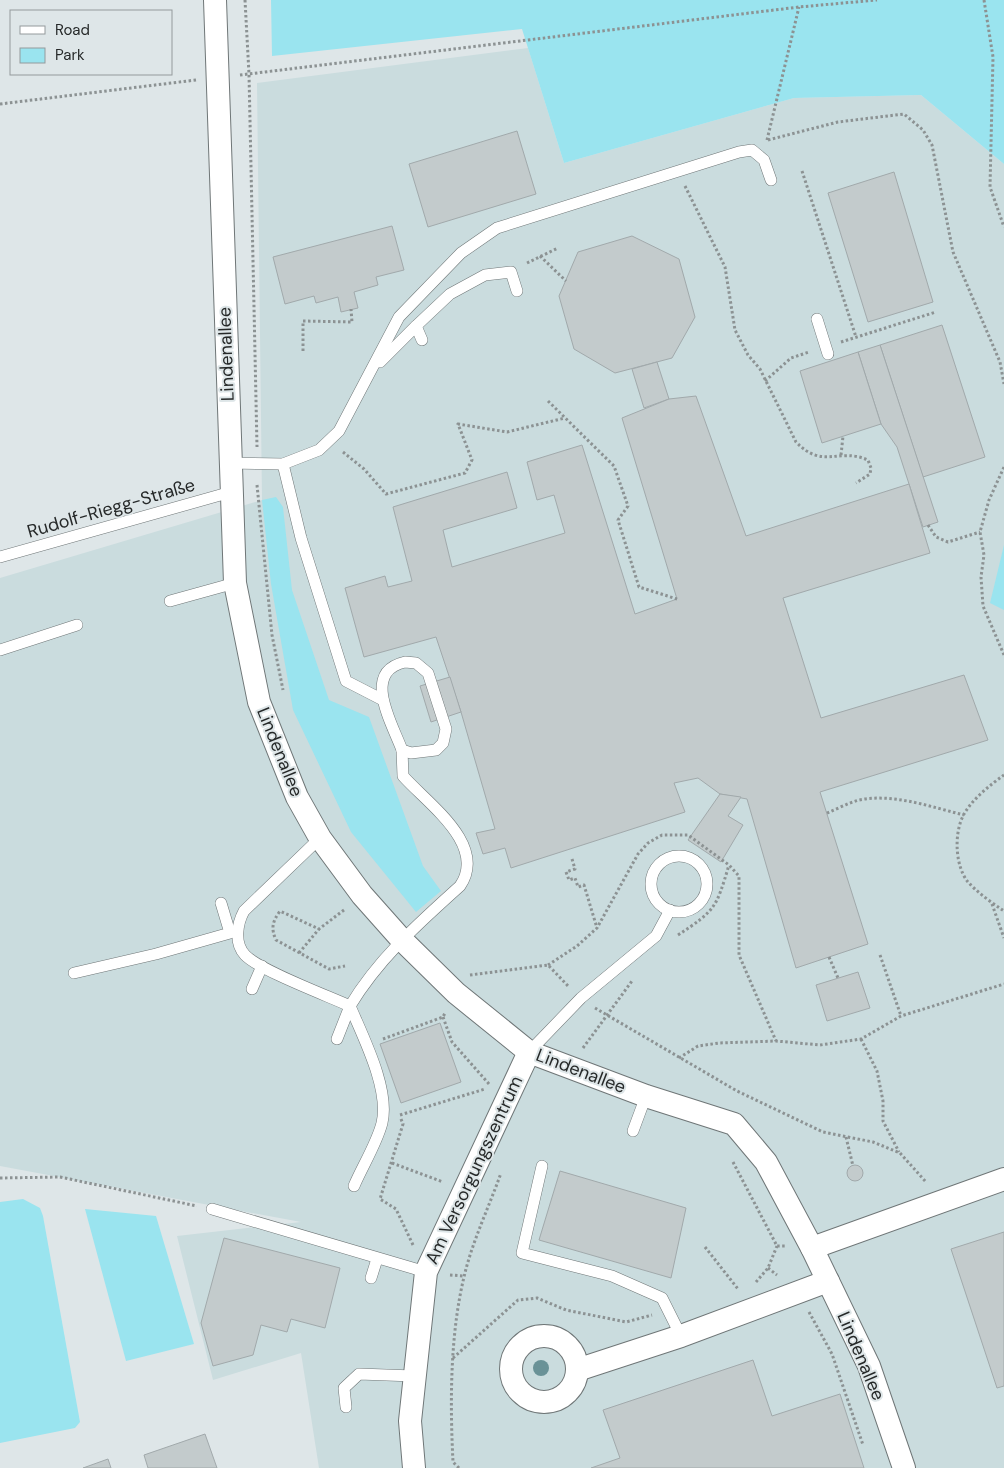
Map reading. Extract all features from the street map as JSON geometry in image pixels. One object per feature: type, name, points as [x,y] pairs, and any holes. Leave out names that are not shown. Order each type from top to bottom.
[{"type":"street","name":"Lindenallee","points":[[215,0],[229,463],[235,583],[260,702],[297,797],[320,838],[362,895],[402,940],[456,993],[529,1052],[646,1096],[734,1124],[766,1162],[812,1248],[869,1366],[904,1468]]},
{"type":"street","name":"Am Versorgungszentrum","points":[[414,1468],[410,1421],[414,1376],[435,1273],[464,1190],[529,1052]]},
{"type":"street","points":[[812,1248],[1004,1179]]},
{"type":"street","points":[[577,1370],[681,1336],[748,1301],[796,1293],[828,1281]]},
{"type":"lane","points":[[229,463],[283,464],[319,450],[338,431],[399,317],[461,253],[497,228],[678,173],[739,152],[752,150],[764,160],[771,180]]},
{"type":"lane","points":[[373,368],[450,294],[485,275],[511,272],[517,291]]},
{"type":"lane","points":[[817,319],[827,350]]},
{"type":"lane","points":[[416,326],[422,340]]},
{"type":"lane","points":[[283,464],[301,538],[346,681],[383,700]]},
{"type":"lane","name":"Rudolf-Riegg-Straße","points":[[0,557],[231,492]]},
{"type":"lane","points":[[170,601],[235,583]]},
{"type":"lane","points":[[0,650],[77,625]]},
{"type":"lane","points":[[337,1039],[350,1006],[368,977],[402,940],[460,886],[467,876],[468,862],[458,833],[403,776],[402,750],[383,700],[381,682],[386,670],[394,664],[416,663],[428,673],[446,729],[443,743],[436,750],[411,753],[402,750]]},
{"type":"lane","points":[[234,933],[244,912],[320,838]]},
{"type":"lane","points":[[683,856],[692,858],[699,863],[707,879],[705,896],[700,903],[691,909],[684,911],[670,910],[659,904],[654,897],[651,888],[654,871],[666,859],[683,856]]},
{"type":"lane","points":[[221,902],[245,956],[262,966],[350,1006],[366,1045],[383,1097],[382,1123],[354,1186]]},
{"type":"lane","points":[[529,1052],[581,998],[656,936],[670,910]]},
{"type":"lane","points":[[74,973],[234,933]]},
{"type":"lane","points":[[252,989],[262,966]]},
{"type":"lane","points":[[633,1130],[646,1096]]},
{"type":"lane","points":[[542,1166],[522,1253],[612,1276],[662,1298],[681,1336]]},
{"type":"lane","points":[[212,1209],[377,1259],[435,1273]]},
{"type":"lane","points":[[371,1278],[377,1259]]},
{"type":"lane","points":[[346,1407],[344,1388],[359,1374],[414,1376]]},
{"type":"path","points":[[0,104],[831,2],[877,0]]},
{"type":"path","points":[[984,0],[993,57],[990,187],[1000,222],[1004,227]]},
{"type":"path","points":[[767,140],[799,7]]},
{"type":"path","points":[[752,150],[767,140],[838,122],[904,114],[923,130],[932,145],[953,252],[1000,362],[1004,384]]},
{"type":"path","points":[[802,171],[856,337]]},
{"type":"path","points":[[678,173],[722,260],[734,330],[765,381],[796,442],[803,449],[821,458],[854,455],[868,460],[871,468],[870,474],[856,483]]},
{"type":"path","points":[[511,272],[558,248]]},
{"type":"path","points":[[540,256],[566,281]]},
{"type":"path","points":[[302,351],[304,322],[352,322],[350,309]]},
{"type":"path","points":[[765,381],[792,358],[827,350],[856,337],[936,312]]},
{"type":"path","points":[[548,401],[614,466],[628,506],[618,520],[640,587],[677,599]]},
{"type":"path","points":[[328,441],[364,469],[386,494],[465,473],[472,460],[458,424],[507,432],[565,418]]},
{"type":"path","points":[[841,455],[843,436]]},
{"type":"path","points":[[1004,467],[989,500],[980,532],[984,555],[982,577],[983,606],[1004,655]]},
{"type":"path","points":[[928,525],[936,537],[948,542],[980,532]]},
{"type":"path","points":[[1004,775],[988,787],[964,815],[957,835],[959,862],[967,881],[992,904],[1004,911]]},
{"type":"path","points":[[827,813],[858,800],[868,799],[905,801],[964,815]]},
{"type":"path","points":[[572,859],[575,868],[566,872],[568,880],[575,878],[578,887],[584,885],[597,928]]},
{"type":"path","points":[[675,937],[707,916],[718,902],[729,865]]},
{"type":"path","points":[[299,953],[319,929],[362,895]]},
{"type":"path","points":[[992,904],[1004,938]]},
{"type":"path","points":[[319,929],[280,912],[273,920],[273,932],[276,940],[329,969],[344,966]]},
{"type":"path","points":[[880,955],[901,1016]]},
{"type":"path","points":[[829,957],[838,978]]},
{"type":"path","points":[[572,1068],[578,1055],[633,979]]},
{"type":"path","points":[[679,1058],[698,1046],[719,1043],[776,1041],[820,1045],[861,1039],[901,1016],[1004,984]]},
{"type":"path","points":[[400,1116],[492,1087],[452,1042],[443,1017]]},
{"type":"path","points":[[861,1039],[877,1071],[883,1102],[882,1121],[900,1153]]},
{"type":"path","points":[[846,1136],[853,1166]]},
{"type":"path","points":[[730,1157],[777,1246]]},
{"type":"path","points":[[464,1190],[392,1163],[380,1199],[396,1209],[435,1273],[464,1276]]},
{"type":"path","points":[[459,1468],[453,1462],[451,1422],[453,1358],[464,1276],[502,1167]]},
{"type":"path","points":[[0,1178],[60,1177],[212,1209]]},
{"type":"path","points":[[777,1246],[812,1248]]},
{"type":"path","points":[[748,1301],[748,1292],[768,1268],[777,1246]]},
{"type":"path","points":[[705,1247],[748,1301]]},
{"type":"path","points":[[768,1268],[796,1293],[807,1308],[832,1354],[863,1445]]},
{"type":"path","points":[[732,1295],[748,1301]]},
{"type":"path","points":[[453,1358],[518,1300],[537,1298],[566,1310],[626,1322],[669,1310]]},
{"type":"shaded area","points":[[528,48],[564,163],[794,98],[921,95],[1004,164],[1004,1468],[319,1468],[301,1353],[213,1380],[177,1236],[301,1222],[0,1166],[0,578],[262,500],[257,83]]},
{"type":"green space","points":[[271,0],[1004,0],[1004,164],[921,95],[794,98],[564,163],[522,29],[272,56]]},
{"type":"green space","points":[[276,497],[283,507],[292,590],[329,700],[369,717],[423,866],[441,891],[416,912],[351,832],[293,710],[271,584],[262,500]]},
{"type":"green space","points":[[1004,545],[1004,610],[990,603]]},
{"type":"green space","points":[[23,1199],[40,1208],[43,1216],[80,1422],[75,1428],[0,1443],[0,1202]]},
{"type":"green space","points":[[85,1209],[156,1216],[194,1344],[126,1361]]},
{"type":"building","points":[[517,131],[536,194],[428,227],[409,164]]},
{"type":"building","points":[[894,172],[933,302],[868,322],[828,193]]},
{"type":"building","points":[[392,226],[404,270],[376,277],[378,285],[354,292],[358,308],[341,312],[338,297],[316,303],[314,296],[285,304],[273,257]]},
{"type":"building","points":[[632,236],[679,259],[695,317],[672,358],[615,373],[574,349],[559,296],[578,252]]},
{"type":"building","points":[[942,325],[985,457],[923,477],[880,345]]},
{"type":"building","points":[[880,345],[938,522],[923,527],[897,447],[881,424],[858,352]]},
{"type":"building","points":[[858,352],[881,424],[822,443],[800,371]]},
{"type":"building","points":[[657,362],[669,399],[644,408],[632,369]]},
{"type":"building","points":[[696,396],[746,536],[909,484],[930,553],[783,598],[821,718],[964,675],[988,740],[820,792],[868,944],[796,968],[747,799],[720,794],[698,778],[674,783],[685,812],[511,868],[505,848],[483,854],[476,833],[495,829],[461,712],[436,637],[364,657],[345,588],[385,576],[388,587],[412,581],[393,507],[507,472],[517,508],[443,530],[452,567],[565,533],[554,495],[537,500],[527,462],[582,445],[635,614],[677,599],[622,418],[669,399]]},
{"type":"building","points":[[450,677],[461,712],[431,722],[420,686]]},
{"type":"building","points":[[720,794],[741,797],[728,816],[743,825],[721,862],[688,840]]},
{"type":"building","points":[[858,972],[870,1008],[827,1021],[816,985]]},
{"type":"building","points":[[440,1023],[461,1082],[401,1103],[380,1044]]},
{"type":"building","points":[[855,1165],[861,1167],[863,1173],[861,1179],[855,1181],[849,1179],[847,1173],[849,1167]]},
{"type":"building","points":[[560,1171],[686,1208],[671,1278],[539,1240]]},
{"type":"building","points":[[1004,1232],[1004,1386],[997,1388],[951,1249]]},
{"type":"building","points":[[224,1238],[340,1268],[325,1328],[291,1319],[287,1332],[261,1325],[253,1355],[213,1366],[201,1323]]},
{"type":"building","points":[[753,1360],[772,1416],[840,1394],[864,1468],[591,1468],[620,1458],[603,1410]]},
{"type":"building","points":[[205,1434],[217,1468],[148,1468],[144,1455]]},
{"type":"building","points":[[108,1459],[111,1468],[83,1468]]}]
